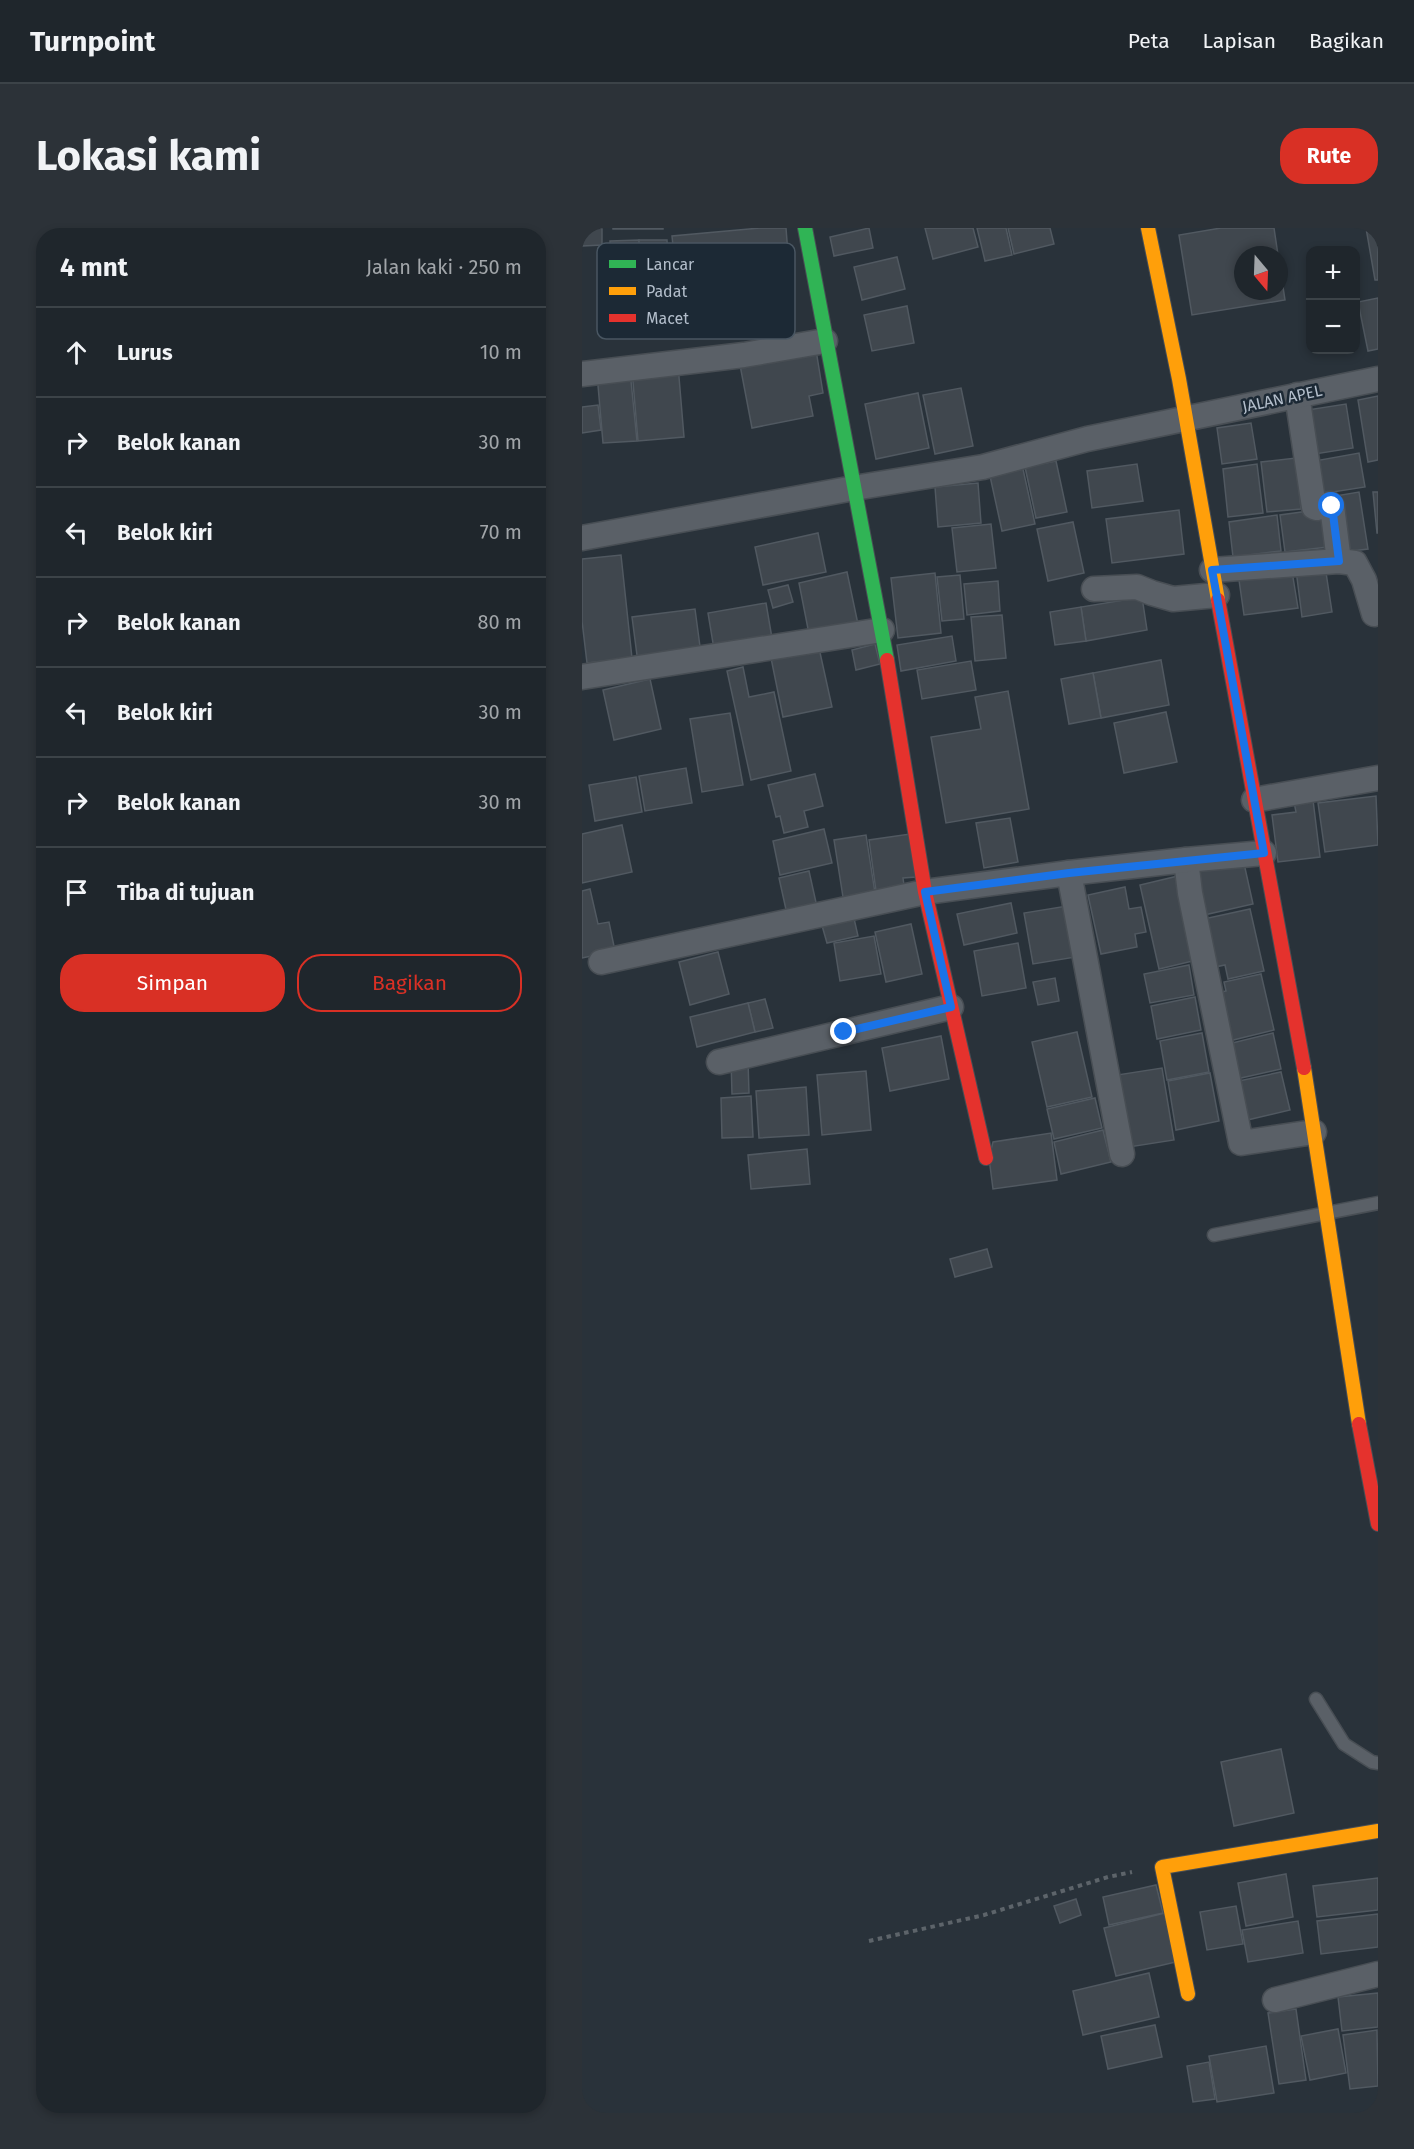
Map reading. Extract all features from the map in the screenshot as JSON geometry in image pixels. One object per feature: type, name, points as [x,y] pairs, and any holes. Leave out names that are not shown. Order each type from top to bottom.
[{"type":"street","points":[[805,228],[882,630],[925,892],[986,1158]]},
{"type":"street","points":[[1148,228],[1299,1032],[1356,1410],[1378,1524]]},
{"type":"street","points":[[582,374],[744,355],[825,341]]},
{"type":"street","name":"JALAN APEL","points":[[582,538],[854,488],[983,467],[1087,439],[1378,379]]},
{"type":"street","points":[[1297,395],[1314,507],[1330,504],[1332,506],[1339,561]]},
{"type":"street","points":[[1212,570],[1339,561],[1355,563],[1364,580],[1374,614]]},
{"type":"street","points":[[1094,589],[1137,587],[1152,594],[1173,599],[1216,595]]},
{"type":"street","points":[[582,677],[882,630]]},
{"type":"street","points":[[1254,800],[1378,778]]},
{"type":"street","points":[[601,962],[925,892],[1069,873],[1264,853]]},
{"type":"street","points":[[1186,860],[1190,893],[1241,1143],[1314,1132]]},
{"type":"street","points":[[1069,873],[1122,1154]]},
{"type":"street","points":[[720,1062],[951,1007]]},
{"type":"street","points":[[1188,1994],[1162,1867],[1378,1831]]},
{"type":"street","points":[[1275,2000],[1378,1974]]},
{"type":"lane","points":[[1214,1235],[1378,1203]]},
{"type":"lane","points":[[1316,1700],[1344,1744],[1372,1762],[1378,1763]]},
{"type":"path","points":[[869,1941],[984,1915],[1108,1877],[1162,1867]]},
{"type":"building","points":[[582,228],[602,228],[602,243],[582,246]]},
{"type":"building","points":[[663,228],[663,229],[613,229]]},
{"type":"building","points":[[760,228],[786,228],[787,243],[673,243],[672,236]]},
{"type":"building","points":[[869,228],[873,248],[834,256],[830,237]]},
{"type":"building","points":[[925,228],[973,228],[978,247],[933,259]]},
{"type":"building","points":[[977,228],[1006,228],[1012,255],[985,261]]},
{"type":"building","points":[[1008,228],[1050,228],[1054,244],[1014,254]]},
{"type":"building","points":[[1221,228],[1274,228],[1277,246],[1234,246],[1234,300],[1285,300],[1192,315],[1179,235]]},
{"type":"building","points":[[1366,228],[1378,228],[1378,280],[1375,280]]},
{"type":"building","points":[[639,240],[639,243],[610,243],[610,241]]},
{"type":"building","points":[[639,240],[667,240],[667,243],[639,243]]},
{"type":"building","points":[[897,257],[905,289],[862,300],[854,267]]},
{"type":"building","points":[[1378,298],[1378,349],[1368,351],[1360,302]]},
{"type":"building","points":[[907,306],[914,343],[872,351],[864,315]]},
{"type":"building","points":[[816,350],[823,393],[809,396],[813,416],[752,428],[740,365]]},
{"type":"building","points":[[678,365],[684,437],[638,441],[632,370]]},
{"type":"building","points":[[630,371],[637,441],[603,443],[597,374]]},
{"type":"building","points":[[961,388],[973,446],[935,454],[923,395]]},
{"type":"building","points":[[918,393],[929,448],[876,459],[865,404]]},
{"type":"building","points":[[1378,396],[1378,460],[1368,462],[1358,400]]},
{"type":"building","points":[[1346,404],[1353,448],[1315,454],[1307,410]]},
{"type":"building","points":[[598,405],[601,430],[582,433],[582,407]]},
{"type":"building","points":[[1251,423],[1257,459],[1222,464],[1217,428]]},
{"type":"building","points":[[1359,453],[1365,487],[1314,495],[1309,462]]},
{"type":"building","points":[[1296,458],[1301,509],[1267,512],[1261,462]]},
{"type":"building","points":[[1056,461],[1067,512],[1036,518],[1025,467]]},
{"type":"building","points":[[1137,464],[1143,501],[1092,508],[1087,471]]},
{"type":"building","points":[[1257,464],[1263,513],[1228,517],[1223,469]]},
{"type":"building","points":[[1023,469],[1035,524],[1002,531],[990,476]]},
{"type":"building","points":[[978,483],[981,523],[938,527],[935,487]]},
{"type":"building","points":[[1359,492],[1368,549],[1344,552],[1335,496]]},
{"type":"building","points":[[1373,492],[1378,492],[1378,533],[1377,533]]},
{"type":"building","points":[[1323,509],[1328,547],[1285,552],[1280,515]]},
{"type":"building","points":[[1179,510],[1184,554],[1112,563],[1106,519]]},
{"type":"building","points":[[1277,515],[1281,551],[1233,557],[1229,522]]},
{"type":"building","points":[[1073,522],[1084,573],[1048,581],[1037,529]]},
{"type":"building","points":[[991,524],[996,568],[957,572],[952,528]]},
{"type":"building","points":[[818,533],[826,572],[763,585],[755,547]]},
{"type":"building","points":[[621,555],[632,658],[587,663],[582,621],[582,559]]},
{"type":"building","points":[[1291,565],[1298,608],[1244,615],[1238,573]]},
{"type":"building","points":[[1325,566],[1332,612],[1302,617],[1296,570]]},
{"type":"building","points":[[847,572],[859,629],[810,639],[799,583]]},
{"type":"building","points":[[935,573],[941,633],[898,638],[891,578]]},
{"type":"building","points":[[960,575],[964,619],[942,621],[937,577]]},
{"type":"building","points":[[998,581],[1000,611],[967,615],[964,584]]},
{"type":"building","points":[[788,585],[793,602],[773,608],[768,590]]},
{"type":"building","points":[[1142,597],[1147,630],[1086,641],[1081,607]]},
{"type":"building","points":[[766,603],[773,644],[715,655],[708,613]]},
{"type":"building","points":[[1081,607],[1086,641],[1055,645],[1050,612]]},
{"type":"building","points":[[695,609],[701,654],[638,663],[632,617]]},
{"type":"building","points":[[1002,615],[1006,658],[975,661],[971,617]]},
{"type":"building","points":[[952,636],[956,661],[901,671],[897,645]]},
{"type":"building","points":[[875,644],[880,664],[856,670],[852,650]]},
{"type":"building","points":[[819,648],[832,707],[783,717],[771,658]]},
{"type":"building","points":[[1161,660],[1169,705],[1101,718],[1093,673]]},
{"type":"building","points":[[971,661],[976,690],[922,699],[917,670]]},
{"type":"building","points":[[743,667],[749,697],[774,692],[791,771],[751,780],[727,671]]},
{"type":"building","points":[[1093,673],[1101,718],[1069,724],[1061,679]]},
{"type":"building","points":[[650,679],[661,729],[614,740],[603,690]]},
{"type":"building","points":[[1008,691],[1029,809],[946,823],[931,737],[981,729],[975,697]]},
{"type":"building","points":[[1166,712],[1177,762],[1124,773],[1114,723]]},
{"type":"building","points":[[730,713],[743,785],[702,792],[690,719]]},
{"type":"building","points":[[686,768],[692,803],[645,811],[639,776]]},
{"type":"building","points":[[815,774],[823,806],[804,811],[808,827],[784,833],[780,816],[776,817],[768,785]]},
{"type":"building","points":[[636,777],[642,812],[595,821],[589,785]]},
{"type":"building","points":[[1376,796],[1378,845],[1325,852],[1318,803]]},
{"type":"building","points":[[1313,800],[1320,857],[1278,862],[1272,815],[1296,812],[1294,802]]},
{"type":"building","points":[[1010,818],[1018,862],[984,868],[976,823]]},
{"type":"building","points":[[622,825],[632,872],[582,883],[582,834]]},
{"type":"building","points":[[824,829],[832,863],[780,875],[773,841]]},
{"type":"building","points":[[910,834],[916,877],[903,878],[905,893],[877,898],[869,840]]},
{"type":"building","points":[[866,835],[875,893],[843,897],[834,840]]},
{"type":"building","points":[[1243,859],[1253,904],[1204,915],[1193,870]]},
{"type":"building","points":[[809,871],[817,907],[787,914],[779,878]]},
{"type":"building","points":[[1178,876],[1197,960],[1159,969],[1140,885]]},
{"type":"building","points":[[1125,887],[1129,909],[1141,907],[1146,932],[1135,934],[1137,947],[1101,954],[1088,895]]},
{"type":"building","points":[[590,889],[598,924],[609,922],[615,951],[582,958],[582,891]]},
{"type":"building","points":[[1011,903],[1017,933],[964,945],[957,914]]},
{"type":"building","points":[[1073,905],[1082,956],[1033,964],[1024,913]]},
{"type":"building","points":[[1250,909],[1264,971],[1228,979],[1225,965],[1210,968],[1199,920]]},
{"type":"building","points":[[853,914],[858,936],[827,943],[821,922]]},
{"type":"building","points":[[911,924],[922,974],[886,982],[875,932]]},
{"type":"building","points":[[874,936],[881,974],[840,981],[834,943]]},
{"type":"building","points":[[1018,943],[1026,988],[982,996],[974,951]]},
{"type":"building","points":[[718,952],[729,994],[690,1005],[679,962]]},
{"type":"building","points":[[1189,965],[1194,995],[1150,1003],[1144,974]]},
{"type":"building","points":[[1261,974],[1274,1030],[1225,1042],[1214,994],[1226,991],[1224,982]]},
{"type":"building","points":[[1055,978],[1059,1001],[1038,1005],[1033,982]]},
{"type":"building","points":[[1195,997],[1201,1030],[1157,1039],[1151,1006]]},
{"type":"building","points":[[765,999],[773,1028],[755,1032],[748,1003]]},
{"type":"building","points":[[748,1003],[755,1032],[697,1047],[690,1017]]},
{"type":"building","points":[[1077,1032],[1092,1097],[1047,1107],[1032,1042]]},
{"type":"building","points":[[1202,1033],[1209,1072],[1167,1080],[1160,1041]]},
{"type":"building","points":[[1273,1033],[1281,1069],[1232,1080],[1224,1045]]},
{"type":"building","points":[[941,1036],[949,1079],[890,1091],[882,1048]]},
{"type":"building","points":[[731,1060],[748,1060],[749,1093],[732,1094]]},
{"type":"building","points":[[1162,1068],[1174,1140],[1129,1147],[1117,1075]]},
{"type":"building","points":[[866,1071],[871,1130],[822,1135],[817,1075]]},
{"type":"building","points":[[1281,1072],[1290,1110],[1243,1121],[1234,1082]]},
{"type":"building","points":[[1210,1073],[1219,1121],[1176,1130],[1168,1081]]},
{"type":"building","points":[[806,1087],[809,1135],[759,1138],[756,1091]]},
{"type":"building","points":[[751,1096],[753,1137],[722,1138],[721,1098]]},
{"type":"building","points":[[1095,1098],[1102,1128],[1054,1139],[1047,1109]]},
{"type":"building","points":[[1103,1130],[1111,1162],[1061,1174],[1054,1142]]},
{"type":"building","points":[[1051,1133],[1057,1180],[993,1189],[989,1158],[993,1142]]},
{"type":"building","points":[[807,1149],[810,1184],[751,1189],[748,1155]]},
{"type":"building","points":[[987,1249],[992,1267],[955,1277],[950,1259]]},
{"type":"building","points":[[1281,1749],[1294,1813],[1234,1826],[1221,1762]]},
{"type":"building","points":[[1286,1874],[1293,1917],[1246,1926],[1238,1883]]},
{"type":"building","points":[[1378,1878],[1378,1910],[1317,1917],[1313,1886]]},
{"type":"building","points":[[1156,1885],[1163,1913],[1109,1925],[1103,1897]]},
{"type":"building","points":[[1076,1899],[1081,1915],[1060,1923],[1054,1906]]},
{"type":"building","points":[[1236,1906],[1243,1944],[1207,1950],[1200,1912]]},
{"type":"building","points":[[1169,1912],[1180,1961],[1116,1976],[1104,1928]]},
{"type":"building","points":[[1378,1914],[1378,1947],[1321,1954],[1317,1921]]},
{"type":"building","points":[[1298,1921],[1303,1953],[1248,1962],[1242,1930]]},
{"type":"building","points":[[1149,1973],[1159,2017],[1083,2035],[1073,1991]]},
{"type":"building","points":[[1378,1993],[1378,2027],[1342,2031],[1338,1997]]},
{"type":"building","points":[[1296,2009],[1306,2080],[1279,2084],[1268,2013]]},
{"type":"building","points":[[1155,2025],[1162,2057],[1108,2069],[1101,2036]]},
{"type":"building","points":[[1338,2029],[1346,2073],[1310,2080],[1301,2036]]},
{"type":"building","points":[[1377,2030],[1378,2086],[1350,2089],[1343,2035]]},
{"type":"building","points":[[1266,2046],[1274,2093],[1217,2102],[1209,2056]]},
{"type":"building","points":[[1209,2062],[1215,2099],[1193,2102],[1187,2066]]},
{"type":"traffic: fast","points":[[805,228],[887,660]]},
{"type":"traffic: slow","points":[[1148,228],[1179,379],[1218,600]]},
{"type":"traffic: slow","points":[[1304,1068],[1359,1424]]},
{"type":"traffic: slow","points":[[1188,1994],[1162,1867],[1378,1831]]},
{"type":"traffic: jam","points":[[1218,600],[1304,1068]]},
{"type":"traffic: jam","points":[[887,660],[925,892],[986,1158]]},
{"type":"traffic: jam","points":[[1359,1424],[1378,1524]]},
{"type":"route","points":[[844,1032],[951,1007],[925,892],[1069,873],[1264,853],[1212,570],[1339,561],[1332,506]]}]
